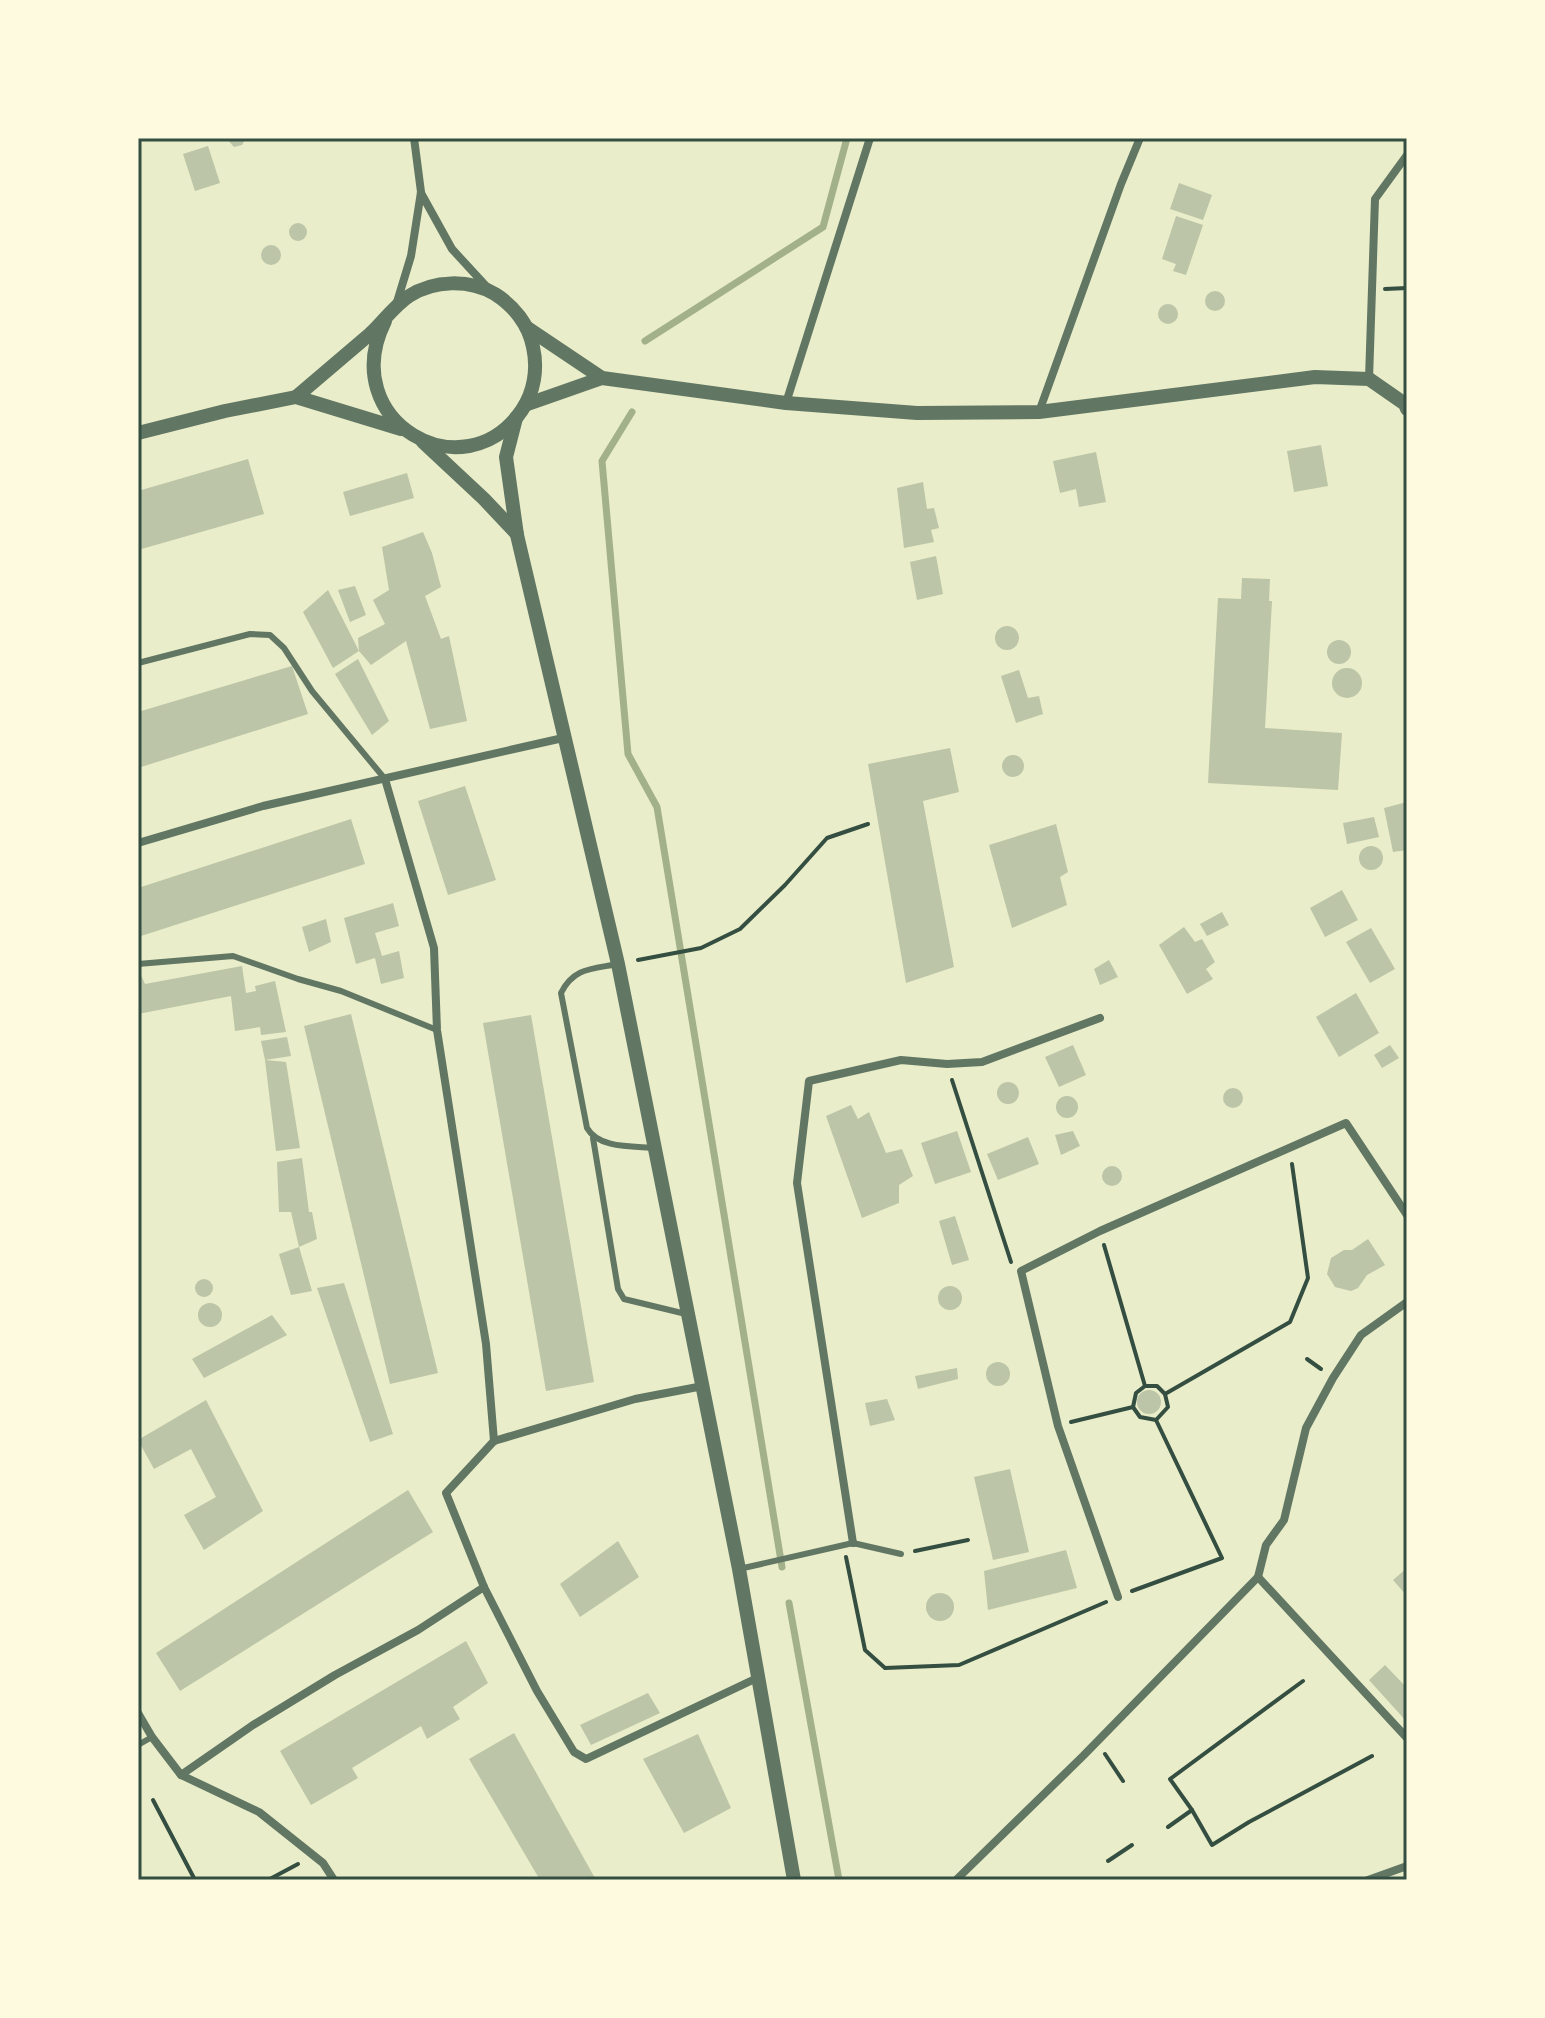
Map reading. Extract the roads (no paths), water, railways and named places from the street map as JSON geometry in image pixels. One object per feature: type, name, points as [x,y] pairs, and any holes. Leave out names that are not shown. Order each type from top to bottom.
[{"type":"street","points":[[396,307],[411,256],[421,192],[414,138]]},
{"type":"street","points":[[786,403],[870,138]]},
{"type":"street","points":[[1039,412],[1140,138]]},
{"type":"street","points":[[1369,379],[1375,199],[1407,155]]},
{"type":"street","points":[[420,440],[446,446],[472,445],[489,439],[516,418],[525,405],[532,390],[535,366],[533,342],[526,327],[512,307],[492,292],[452,249],[421,192]]},
{"type":"street","points":[[296,397],[385,321],[409,296],[441,284],[476,286],[492,292]]},
{"type":"street","points":[[385,321],[373,354],[374,380],[382,405],[405,431]]},
{"type":"street","points":[[526,327],[602,378],[786,403],[917,413],[1039,412],[1315,377],[1369,379],[1405,404],[1407,409]]},
{"type":"street","points":[[525,405],[602,378]]},
{"type":"street","points":[[138,433],[296,397],[405,431],[420,440],[484,499],[517,535]]},
{"type":"street","points":[[516,418],[506,457],[517,535],[618,964],[739,1569],[794,1880]]},
{"type":"street","points":[[138,843],[263,806],[563,738]]},
{"type":"street","points":[[385,779],[434,948],[437,1030],[486,1344],[494,1441]]},
{"type":"street","points":[[849,1544],[797,1183],[809,1081],[901,1060],[947,1064],[982,1062],[1100,1018]]},
{"type":"street","points":[[1118,1597],[1058,1426],[1021,1271],[1100,1231],[1346,1123],[1407,1215]]},
{"type":"street","points":[[956,1880],[1098,1741],[1258,1577],[1266,1545],[1284,1520],[1306,1428],[1333,1378],[1361,1335],[1407,1302]]},
{"type":"street","points":[[703,1386],[635,1399],[494,1441],[446,1493],[484,1587],[537,1691],[574,1752],[586,1759],[757,1678]]},
{"type":"street","points":[[1258,1577],[1407,1738]]},
{"type":"street","points":[[181,1775],[253,1725],[335,1675],[418,1630],[484,1587]]},
{"type":"street","points":[[138,1713],[181,1775],[259,1812],[323,1863],[334,1880]]},
{"type":"street","points":[[1368,1880],[1407,1866]]},
{"type":"lane","points":[[138,663],[250,634],[270,635],[284,648],[312,691],[385,779]]},
{"type":"lane","points":[[138,964],[233,956],[341,991],[437,1030]]},
{"type":"lane","points":[[618,964],[579,972],[568,980],[561,993],[587,1128],[593,1138],[618,1289],[624,1299],[689,1315]]},
{"type":"lane","points":[[593,1138],[601,1142],[655,1148]]},
{"type":"lane","points":[[739,1569],[849,1544],[901,1554]]},
{"type":"lane","points":[[138,1745],[152,1737]]},
{"type":"waterway","points":[[645,341],[823,227],[847,138]]},
{"type":"waterway","points":[[632,412],[602,461],[628,754],[657,807],[782,1567]]},
{"type":"waterway","points":[[789,1603],[839,1880]]}]
